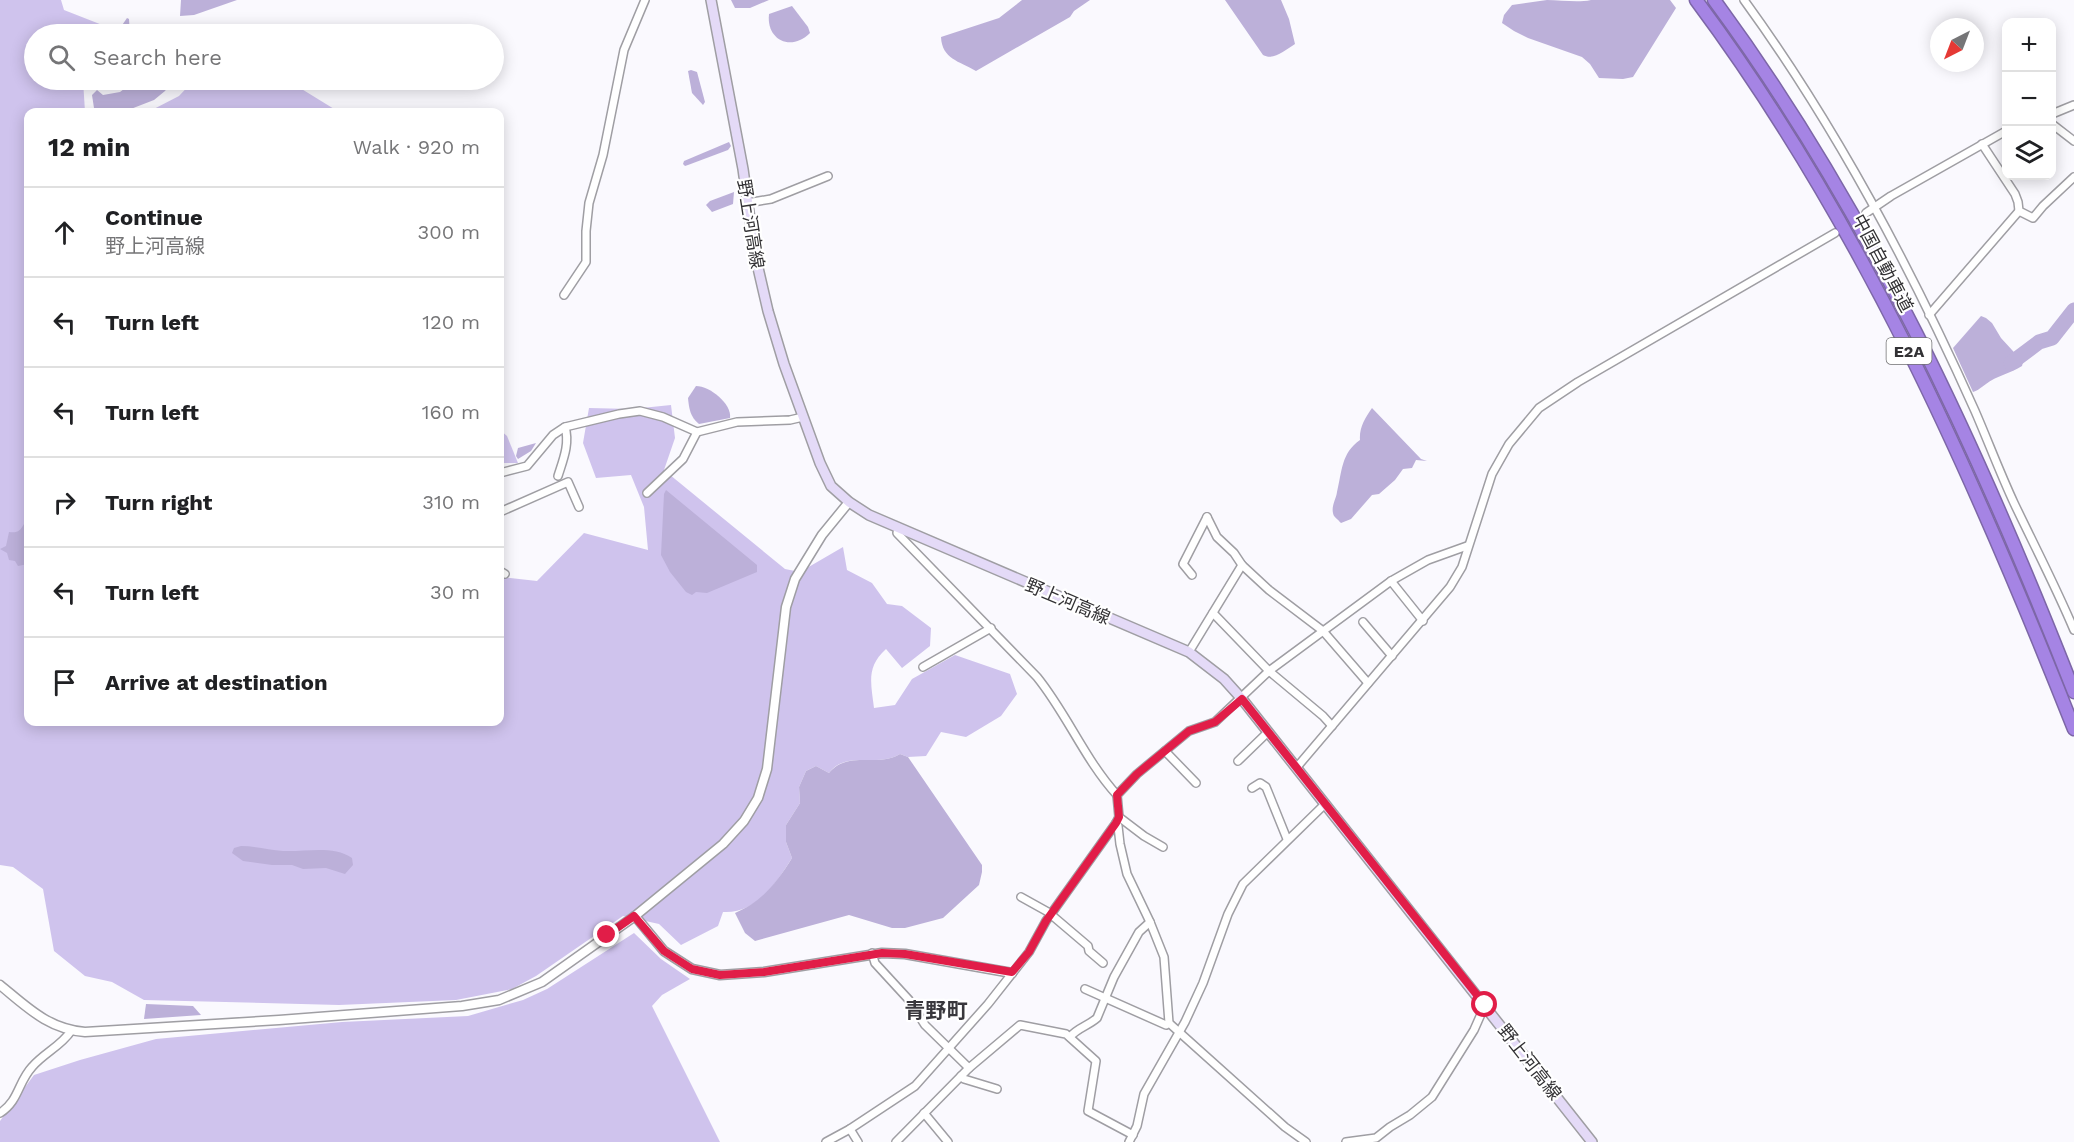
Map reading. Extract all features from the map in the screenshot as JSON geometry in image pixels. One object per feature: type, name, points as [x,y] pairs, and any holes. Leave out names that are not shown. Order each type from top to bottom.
[{"type":"highway","name":"中国自動車道","points":[[1696,0],[1729,44],[1775,113],[1819,184],[1865,266],[1937,409],[1989,521],[2074,729]]},
{"type":"highway","name":"中国自動車道","points":[[1714,0],[1786,105],[1871,246],[1929,358],[1995,499],[2074,692]]},
{"type":"main road","name":"野上河高線","points":[[711,0],[743,169],[755,255],[768,311],[803,417],[831,486],[869,515],[1189,652],[1224,679],[1297,766],[1592,1142]]},
{"type":"street","points":[[564,295],[586,262],[589,203],[603,155],[624,50],[645,0]]},
{"type":"street","points":[[1744,0],[1803,87],[1891,238],[1929,315],[2074,630]]},
{"type":"street","points":[[2056,112],[2074,105]]},
{"type":"street","points":[[2055,126],[2074,141]]},
{"type":"street","points":[[1866,213],[1891,196],[2002,134]]},
{"type":"street","points":[[1929,315],[2019,211],[2015,194],[1982,144]]},
{"type":"street","points":[[747,203],[771,199],[828,176]]},
{"type":"street","points":[[2019,211],[2033,218],[2074,177]]},
{"type":"street","points":[[1297,766],[1450,587],[1462,567],[1467,546],[1497,465],[1509,444],[1539,408],[1578,382],[1835,233]]},
{"type":"street","points":[[504,472],[527,466],[553,435],[565,427],[640,411],[663,417],[697,432],[737,422],[790,420],[803,417]]},
{"type":"street","points":[[558,476],[566,448],[565,427]]},
{"type":"street","points":[[647,493],[683,459],[697,432]]},
{"type":"street","points":[[504,510],[568,482],[579,507]]},
{"type":"street","points":[[0,985],[40,1018],[71,1031],[106,1032],[462,1006],[499,1000],[542,982],[634,916],[723,844],[744,821],[758,798],[767,769],[786,606],[795,579],[822,535],[849,502]]},
{"type":"street","points":[[1192,575],[1183,564],[1207,517],[1216,537],[1234,553],[1242,565],[1269,590],[1323,631],[1368,684]]},
{"type":"street","points":[[898,527],[897,533],[991,628],[1050,694],[1104,781],[1117,795],[1120,844],[1127,874],[1164,957],[1169,1023],[1285,1127],[1306,1142]]},
{"type":"street","points":[[1117,795],[1137,774],[1189,731],[1215,722],[1242,699],[1248,690],[1269,671],[1391,582],[1428,560],[1467,546]]},
{"type":"street","points":[[1189,652],[1242,565]]},
{"type":"street","points":[[1391,582],[1423,621]]},
{"type":"street","points":[[1213,613],[1269,671],[1332,726]]},
{"type":"street","points":[[1363,622],[1392,656]]},
{"type":"street","points":[[923,667],[991,628]]},
{"type":"street","points":[[1238,761],[1268,732]]},
{"type":"street","points":[[1165,751],[1196,783]]},
{"type":"street","points":[[1251,788],[1260,783],[1266,787],[1287,839]]},
{"type":"street","points":[[896,1142],[969,1068],[1020,1025],[1065,1034],[1097,1063],[1089,1112],[1131,1139],[1137,1126],[1144,1094],[1179,1032],[1203,983],[1228,915],[1243,884],[1325,804]]},
{"type":"street","points":[[1117,820],[1163,847]]},
{"type":"street","points":[[826,1142],[915,1086],[1029,952],[1051,915],[1117,820]]},
{"type":"street","points":[[1021,897],[1051,915],[1089,946],[1089,951],[1103,963]]},
{"type":"street","points":[[634,916],[664,951],[692,969],[720,975],[764,972],[872,953],[905,954],[1012,972]]},
{"type":"street","points":[[1070,1037],[1075,1031],[1096,1018],[1114,977],[1139,932],[1150,922]]},
{"type":"street","points":[[872,953],[875,963],[909,1000],[925,1025],[969,1068]]},
{"type":"street","points":[[1085,989],[1166,1025],[1169,1023]]},
{"type":"street","points":[[1346,1142],[1362,1142],[1376,1138],[1432,1097],[1474,1030],[1485,1005]]},
{"type":"street","points":[[0,1113],[14,1101],[33,1065],[66,1038],[71,1031]]},
{"type":"street","points":[[961,1076],[964,1079],[997,1089]]},
{"type":"street","points":[[924,1113],[948,1142]]},
{"type":"street","points":[[850,1129],[858,1142]]},
{"type":"shaded area","points":[[0,0],[61,0],[64,10],[100,24],[24,24],[24,90],[84,90],[85,108],[24,108],[24,726],[504,726],[504,577],[537,581],[584,533],[648,550],[644,507],[631,475],[596,478],[583,443],[589,408],[632,409],[671,405],[675,438],[664,470],[785,569],[800,572],[843,547],[847,570],[872,583],[887,604],[902,606],[931,628],[930,646],[902,668],[886,649],[875,662],[871,676],[874,708],[895,705],[912,679],[955,655],[1010,674],[1017,694],[1001,716],[966,737],[941,732],[926,756],[908,757],[900,754],[882,760],[844,762],[829,773],[816,766],[806,771],[799,787],[800,803],[786,825],[786,842],[792,858],[764,895],[746,908],[723,912],[718,926],[681,945],[659,924],[623,916],[536,976],[512,989],[456,1000],[339,1005],[144,1000],[112,982],[85,976],[54,951],[43,889],[13,867],[0,865]]},
{"type":"shaded area","points":[[181,0],[237,0],[194,15],[180,16]]},
{"type":"shaded area","points":[[731,0],[769,0],[750,8],[735,8]]},
{"type":"shaded area","points":[[1022,0],[1090,0],[1074,11],[1070,17],[976,71],[948,55],[941,37],[999,18]]},
{"type":"shaded area","points":[[1225,0],[1281,0],[1289,19],[1295,44],[1275,56],[1263,55]]},
{"type":"shaded area","points":[[1547,0],[1670,0],[1676,8],[1633,77],[1599,78],[1590,64],[1582,57],[1528,38],[1502,23],[1504,15],[1512,5]]},
{"type":"shaded area","points":[[792,6],[810,33],[803,39],[788,42],[781,40],[771,31],[769,14]]},
{"type":"shaded area","points":[[127,18],[129,19],[129,24],[123,24]]},
{"type":"shaded area","points":[[688,71],[697,72],[705,102],[703,105],[692,93]]},
{"type":"shaded area","points":[[97,90],[103,95],[123,90],[166,90],[154,100],[133,108],[94,108],[92,95]]},
{"type":"shaded area","points":[[185,90],[303,90],[332,108],[156,108],[179,96]]},
{"type":"shaded area","points":[[729,142],[731,146],[728,150],[685,166],[683,164],[684,161]]},
{"type":"shaded area","points":[[734,192],[733,204],[712,212],[706,205],[710,201]]},
{"type":"shaded area","points":[[1981,316],[1992,323],[2001,338],[2023,362],[2022,366],[1973,392],[1953,348]]},
{"type":"shaded area","points":[[696,386],[708,389],[719,397],[728,407],[730,418],[699,424],[690,412],[688,398]]},
{"type":"shaded area","points":[[1372,408],[1421,459],[1427,461],[1416,460],[1412,468],[1403,469],[1395,480],[1379,494],[1372,495],[1351,519],[1341,523],[1334,516],[1333,510],[1343,463],[1349,451],[1360,440],[1363,423]]},
{"type":"shaded area","points":[[504,433],[507,436],[518,463],[504,463]]},
{"type":"shaded area","points":[[536,443],[531,451],[518,459],[516,456],[518,448]]},
{"type":"shaded area","points":[[666,490],[757,565],[757,572],[707,593],[696,592],[692,595],[686,592],[670,572],[661,555]]},
{"type":"shaded area","points":[[24,524],[24,565],[18,566],[15,561],[9,560],[7,553],[0,549],[6,546],[9,532],[18,531]]},
{"type":"shaded area","points":[[900,754],[908,757],[982,865],[979,885],[943,918],[905,928],[892,928],[849,915],[755,941],[745,933],[735,913],[761,897],[781,875],[792,858],[786,842],[786,825],[800,803],[799,787],[806,771],[816,766],[829,773],[845,762],[882,760]]},
{"type":"shaded area","points":[[241,846],[283,851],[328,850],[352,858],[353,865],[345,874],[326,868],[303,869],[292,865],[243,861],[232,853],[234,848]]},
{"type":"shaded area","points":[[634,933],[661,959],[690,979],[662,995],[652,1006],[720,1142],[0,1142],[0,1121],[34,1075],[156,1039],[342,1022],[468,1016],[523,1000],[547,989]]},
{"type":"shaded area","points":[[146,1004],[193,1006],[201,1015],[144,1019]]},
{"type":"waterway","points":[[2011,363],[2039,342],[2052,338],[2074,310]]},
{"type":"district","name":"青野町","points":[[936,1010]]},
{"type":"route","points":[[607,935],[634,916],[664,951],[692,969],[720,975],[764,972],[872,953],[905,954],[1012,972],[1029,952],[1046,921],[1116,823],[1119,817],[1117,795],[1137,774],[1189,731],[1215,722],[1242,699],[1485,1005]]}]
